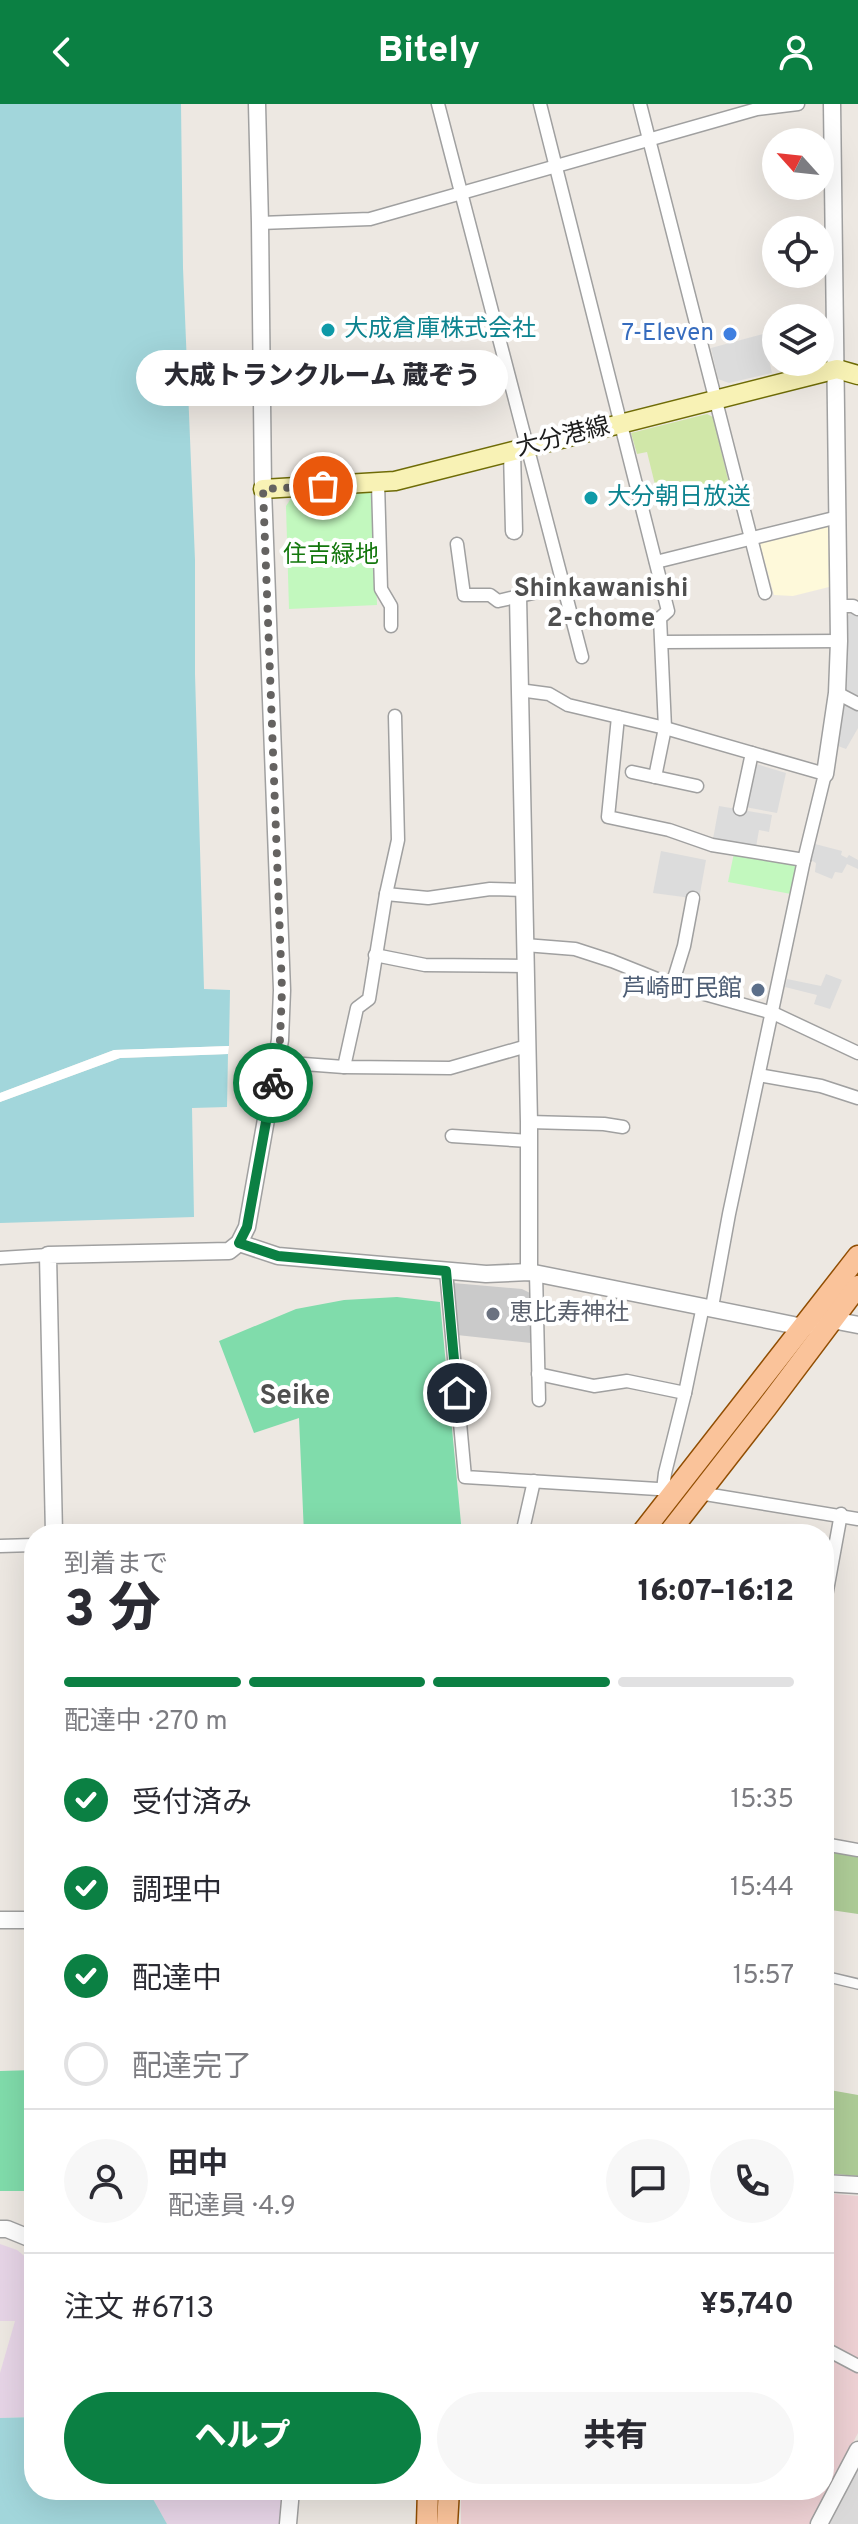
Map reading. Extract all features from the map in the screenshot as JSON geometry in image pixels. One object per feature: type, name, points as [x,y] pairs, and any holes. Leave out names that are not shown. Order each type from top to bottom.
[{"type":"main road","name":"大分港線","points":[[263,489],[378,483],[837,369],[858,375]]},
{"type":"main road","points":[[647,1524],[669,1490],[858,1256]]},
{"type":"main road","points":[[676,1524],[858,1286]]},
{"type":"main road","points":[[427,2524],[428,2500]]},
{"type":"main road","points":[[447,2524],[448,2500]]},
{"type":"street","points":[[0,1258],[229,1251],[239,1243],[247,1227],[282,1025],[263,489],[257,104]]},
{"type":"street","points":[[438,104],[519,450],[563,586],[582,657]]},
{"type":"street","points":[[540,104],[668,611],[660,618],[665,728],[655,777]]},
{"type":"street","points":[[640,104],[765,593]]},
{"type":"street","points":[[260,223],[370,219],[757,109],[798,104]]},
{"type":"street","points":[[446,1271],[465,1477],[669,1490],[665,1473],[729,1214],[825,774],[837,693],[837,369],[832,104]]},
{"type":"street","points":[[514,531],[519,450]]},
{"type":"street","points":[[378,483],[381,589],[391,606],[391,626]]},
{"type":"street","points":[[656,562],[838,517]]},
{"type":"street","points":[[457,544],[464,595],[490,595],[498,601],[563,586]]},
{"type":"street","points":[[518,596],[529,1141],[539,1400]]},
{"type":"street","points":[[838,606],[858,609]]},
{"type":"street","points":[[662,642],[839,641]]},
{"type":"street","points":[[519,690],[549,694],[568,705],[665,728],[825,774]]},
{"type":"street","points":[[837,693],[858,704]]},
{"type":"street","points":[[344,1067],[357,1008],[369,999],[398,840],[395,716]]},
{"type":"street","points":[[618,717],[608,817],[669,830],[701,842],[804,860]]},
{"type":"street","points":[[740,809],[752,753]]},
{"type":"street","points":[[632,772],[697,786]]},
{"type":"street","points":[[699,858],[701,842]]},
{"type":"street","points":[[386,894],[428,898],[490,889],[524,890]]},
{"type":"street","points":[[672,985],[684,946],[693,898]]},
{"type":"street","points":[[525,945],[575,949],[672,985],[773,1013],[858,1053]]},
{"type":"street","points":[[375,955],[425,965],[525,966]]},
{"type":"street","points":[[277,1062],[344,1067],[450,1068],[527,1046]]},
{"type":"street","points":[[759,1075],[821,1086],[858,1098]]},
{"type":"street","points":[[529,1122],[623,1127]]},
{"type":"street","points":[[452,1136],[529,1141]]},
{"type":"street","points":[[239,1243],[278,1256],[486,1274],[533,1272],[803,1327],[832,1320],[858,1325]]},
{"type":"street","points":[[48,1255],[54,1524]]},
{"type":"street","points":[[538,1374],[594,1386],[627,1381],[685,1393]]},
{"type":"street","points":[[524,1524],[534,1481]]},
{"type":"street","points":[[699,1493],[858,1519]]},
{"type":"street","points":[[834,1552],[841,1514]]},
{"type":"street","points":[[0,1546],[24,1545]]},
{"type":"street","points":[[834,1846],[858,1850]]},
{"type":"street","points":[[0,1920],[24,1920]]},
{"type":"street","points":[[834,1978],[858,1984]]},
{"type":"street","points":[[834,2184],[858,2185]]},
{"type":"street","points":[[0,2229],[24,2236]]},
{"type":"street","points":[[834,2353],[858,2366]]},
{"type":"street","points":[[834,2496],[858,2450]]},
{"type":"street","points":[[288,2524],[290,2500]]},
{"type":"street","points":[[819,2524],[832,2500]]},
{"type":"shaded area","points":[[762,334],[762,375],[729,383],[718,379],[711,348]]},
{"type":"shaded area","points":[[825,523],[828,527],[829,587],[793,596],[774,595],[759,540]]},
{"type":"shaded area","points":[[853,612],[858,615],[858,698],[843,690],[847,616]]},
{"type":"shaded area","points":[[847,702],[858,708],[858,728],[846,749],[838,746],[843,705]]},
{"type":"shaded area","points":[[753,763],[786,773],[777,813],[745,807]]},
{"type":"shaded area","points":[[719,806],[772,815],[769,832],[759,830],[756,847],[713,839]]},
{"type":"shaded area","points":[[815,844],[842,851],[841,855],[858,860],[858,869],[847,864],[842,873],[835,872],[832,879],[815,872],[816,863],[811,860]]},
{"type":"shaded area","points":[[661,851],[706,860],[699,899],[653,893]]},
{"type":"shaded area","points":[[826,974],[842,980],[830,1009],[814,1004],[817,995],[785,987],[787,979],[821,986]]},
{"type":"shaded area","name":"恵比寿神社","points":[[453,1283],[522,1289],[530,1293],[531,1343],[457,1335]]},
{"type":"shaded area","points":[[834,2194],[858,2196],[858,2433],[834,2478]]},
{"type":"shaded area","points":[[0,2244],[24,2256],[24,2417],[0,2418],[0,2373],[15,2321],[0,2321]]},
{"type":"shaded area","points":[[858,2465],[858,2524],[827,2524]]},
{"type":"shaded area","points":[[154,2500],[283,2500],[281,2524],[167,2524]]},
{"type":"shaded area","points":[[461,2500],[823,2500],[810,2524],[461,2524]]},
{"type":"green space","points":[[707,414],[713,417],[731,492],[661,509],[647,452],[637,454],[631,433]]},
{"type":"green space","name":"住吉緑地","points":[[374,493],[377,605],[289,609],[286,506],[294,494]]},
{"type":"green space","points":[[734,853],[794,864],[796,869],[791,894],[728,882]]},
{"type":"green space","points":[[397,1297],[440,1302],[461,1524],[304,1524],[299,1418],[254,1433],[219,1341],[296,1309],[344,1300]]},
{"type":"green space","points":[[834,1851],[858,1856],[858,1914],[834,1910]]},
{"type":"green space","points":[[24,2070],[24,2191],[0,2191],[0,2071]]},
{"type":"green space","points":[[834,2091],[858,2095],[858,2176],[834,2174]]},
{"type":"water","points":[[0,104],[181,104],[204,989],[230,990],[229,1046],[114,1050],[0,1093]]},
{"type":"water","points":[[228,1054],[227,1107],[192,1108],[194,1217],[0,1223],[0,1102],[120,1058]]},
{"type":"water","points":[[24,2417],[24,2500],[154,2500],[167,2524],[0,2524],[0,2418]]},
{"type":"pier","points":[[229,1046],[228,1054],[120,1058],[0,1102],[0,1093],[114,1050]]},
{"type":"way so far","points":[[273,1083],[282,1025],[282,990],[263,489],[323,486]]},
{"type":"place","name":"大成倉庫株式会社","points":[[328,330]]},
{"type":"place","name":"7-Eleven","points":[[730,334]]},
{"type":"place","name":"大成トランクルーム 蔵ぞう","points":[[323,486]]},
{"type":"place","name":"大分朝日放送","points":[[591,498]]},
{"type":"place","name":"芦崎町民館","points":[[758,990]]},
{"type":"place","name":"恵比寿神社","points":[[493,1314]]},
{"type":"district","name":"Shinkawanishi 2-chome","points":[[601,604]]},
{"type":"district","name":"Seike","points":[[295,1397]]},
{"type":"route","points":[[273,1083],[247,1227],[239,1243],[278,1256],[446,1271],[457,1393]]}]
